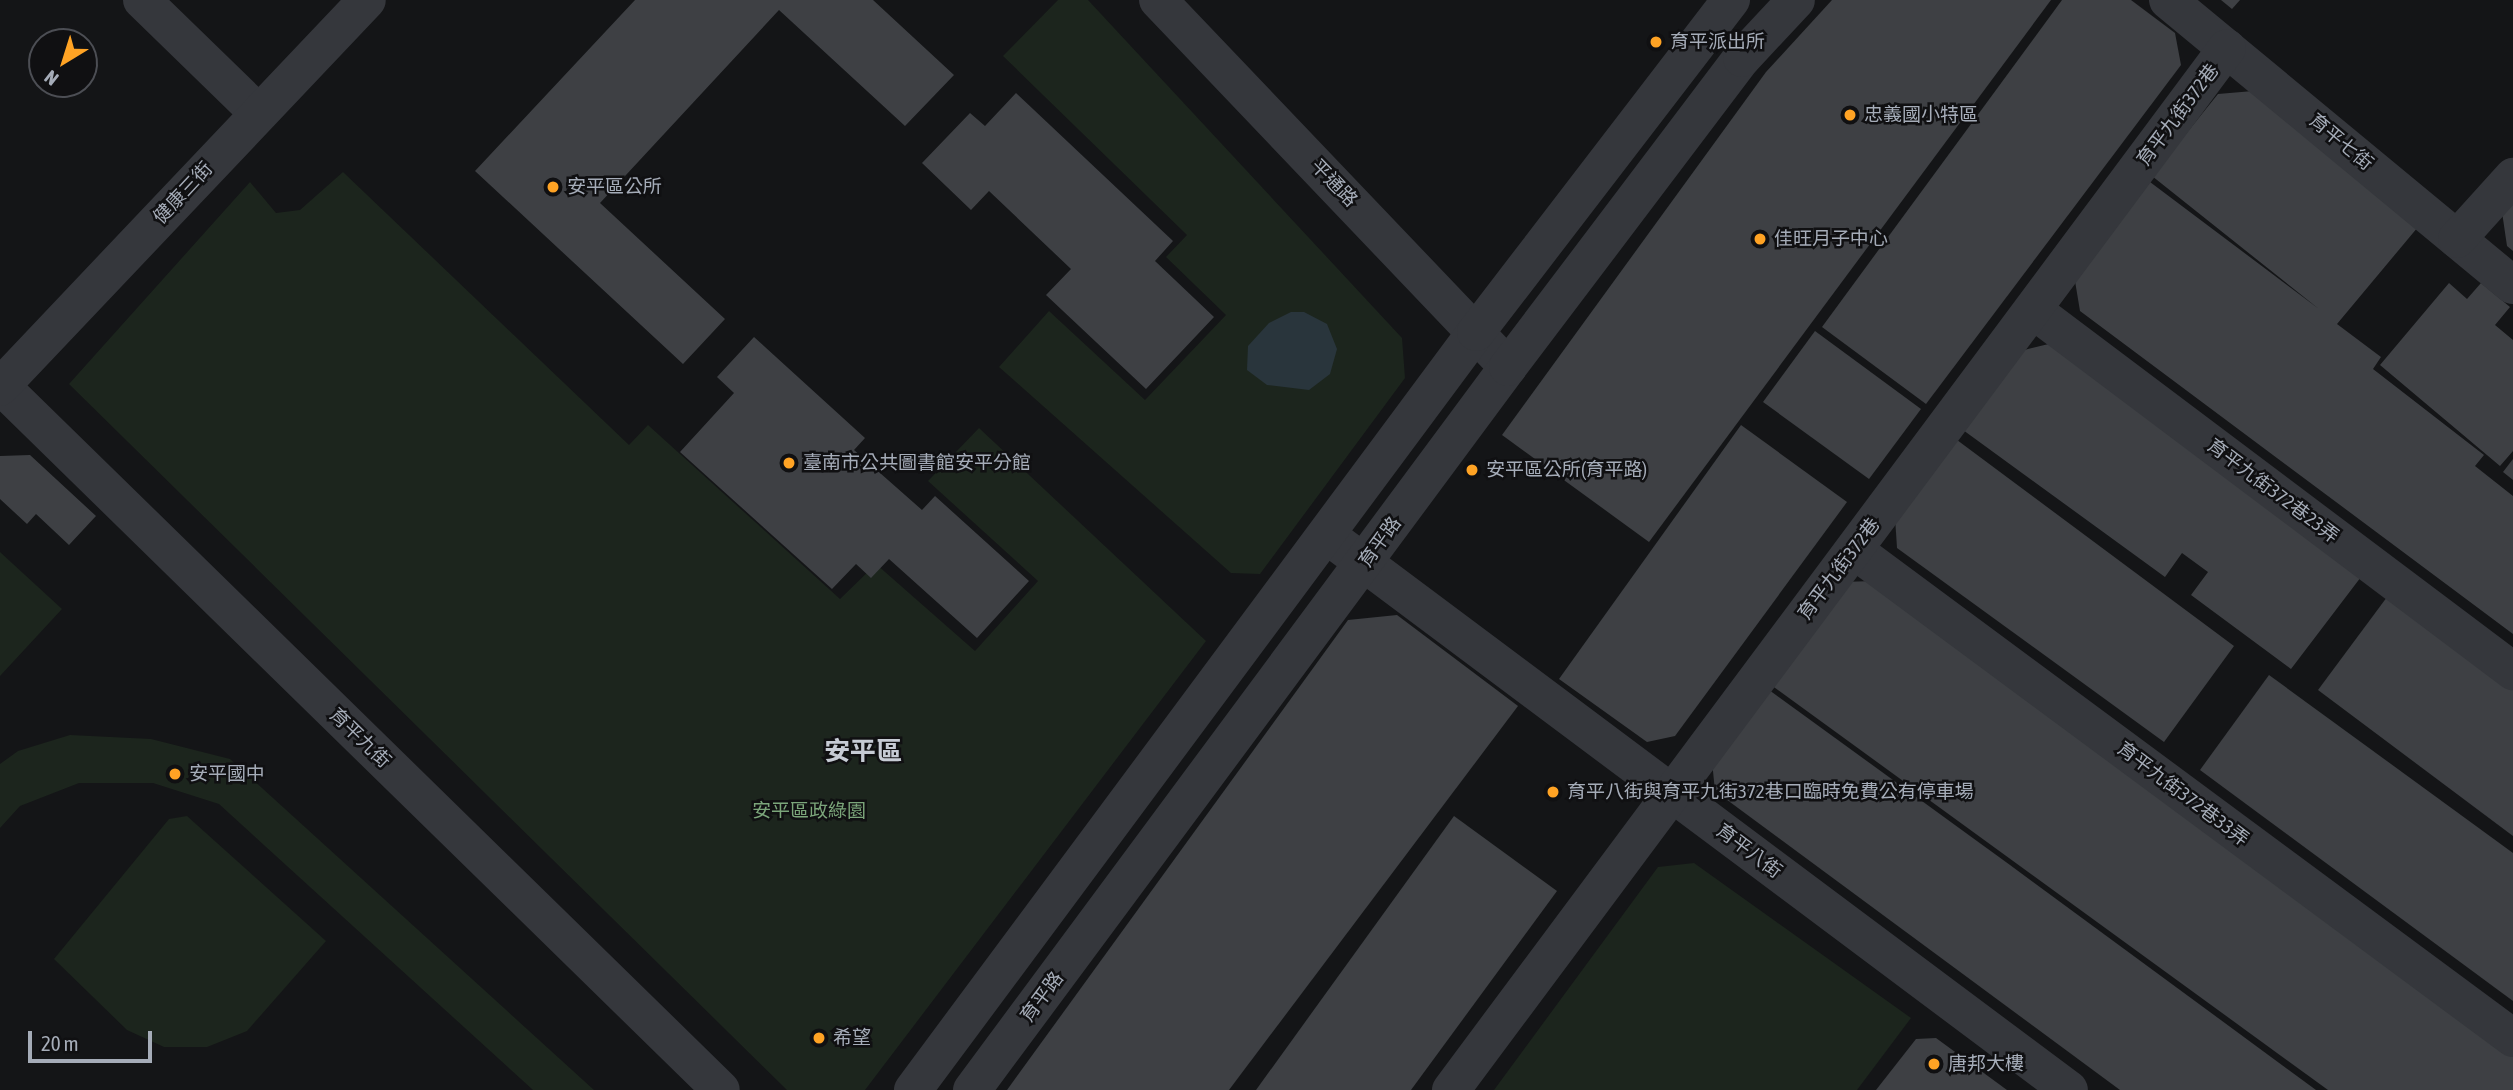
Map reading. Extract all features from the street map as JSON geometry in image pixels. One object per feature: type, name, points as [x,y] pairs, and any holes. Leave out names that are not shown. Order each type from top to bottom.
[{"type":"street","points":[[142,0],[258,113]]},
{"type":"street","name":"健康三街","points":[[0,386],[367,0]]},
{"type":"street","name":"平通路","points":[[1158,0],[1508,367]]},
{"type":"street","points":[[913,1090],[1328,536],[1476,332],[1731,0]]},
{"type":"street","name":"育平路","points":[[972,1090],[1508,367],[1742,58],[1796,0]]},
{"type":"street","name":"育平七街","points":[[2168,0],[2513,285]]},
{"type":"street","name":"育平九街372巷","points":[[1451,1090],[2227,48]]},
{"type":"street","points":[[2457,239],[2513,177]]},
{"type":"street","name":"育平九街372巷23弄","points":[[2033,310],[2513,671]]},
{"type":"street","name":"育平九街","points":[[0,386],[720,1090]]},
{"type":"street","name":"育平八街","points":[[1328,536],[2069,1090]]},
{"type":"street","name":"育平九街372巷33弄","points":[[1854,550],[2513,1038]]},
{"type":"green space","points":[[1058,0],[1088,0],[1402,338],[1405,378],[1260,574],[1231,573],[999,367],[1049,311],[1145,400],[1226,315],[1166,257],[1187,235],[1003,56]]},
{"type":"green space","name":"安平區政綠園","points":[[343,172],[629,445],[648,425],[840,599],[876,564],[975,651],[1038,581],[928,481],[979,428],[1206,641],[865,1090],[787,1090],[69,384],[250,182],[276,213],[300,210]]},
{"type":"green space","points":[[0,552],[62,609],[0,676]]},
{"type":"green space","points":[[70,735],[151,739],[230,759],[594,1090],[533,1090],[219,804],[153,783],[79,783],[20,806],[0,828],[0,764],[18,751]]},
{"type":"green space","points":[[187,816],[326,941],[247,1031],[207,1047],[164,1047],[127,1030],[54,959],[169,819]]},
{"type":"green space","points":[[1694,863],[1911,1018],[1857,1090],[1494,1090],[1658,867]]},
{"type":"shaded area","points":[[1291,312],[1304,312],[1327,324],[1337,349],[1330,374],[1309,390],[1267,385],[1247,370],[1248,346],[1269,323]]},
{"type":"building","name":"安平區公所","points":[[635,0],[873,0],[954,75],[905,126],[779,10],[600,203],[725,319],[683,364],[475,171]]},
{"type":"building","points":[[1832,0],[2051,0],[1649,542],[1502,435],[1766,72]]},
{"type":"building","points":[[2062,0],[2131,0],[2175,33],[2181,65],[1926,404],[1822,327]]},
{"type":"building","points":[[2221,0],[2240,0],[2232,9]]},
{"type":"building","points":[[2253,91],[2418,227],[2337,324],[2381,357],[2373,369],[2484,455],[2475,466],[2513,496],[2513,634],[2080,311],[2075,281],[2150,182],[2319,309],[2152,176],[2218,94]]},
{"type":"building","points":[[1016,93],[1173,241],[1155,261],[1214,317],[1146,389],[1046,295],[1071,269],[989,191],[971,210],[922,163],[970,113],[985,126]]},
{"type":"building","points":[[2513,199],[2513,251],[2507,246],[2502,212]]},
{"type":"building","points":[[2449,283],[2467,299],[2481,283],[2510,307],[2495,325],[2513,340],[2513,451],[2500,466],[2380,365]]},
{"type":"building","points":[[1815,331],[1921,409],[1869,479],[1763,402]]},
{"type":"building","points":[[754,337],[865,438],[854,450],[922,510],[935,496],[1029,581],[977,638],[889,559],[871,578],[856,564],[832,589],[680,452],[734,393],[717,377]]},
{"type":"building","points":[[2057,342],[2364,573],[2291,669],[2191,595],[2208,572],[2182,553],[2165,577],[1963,430],[2020,351]]},
{"type":"building","points":[[1741,425],[1847,502],[1675,736],[1647,742],[1559,679]]},
{"type":"building","points":[[1953,437],[2234,646],[2164,742],[1897,548],[1895,517]]},
{"type":"building","points":[[30,455],[96,516],[69,545],[36,514],[27,524],[0,499],[0,456]]},
{"type":"building","points":[[2513,459],[2513,480],[2503,472]]},
{"type":"building","points":[[1874,581],[2513,1053],[2513,1090],[2328,1090],[1767,682],[1841,582]]},
{"type":"building","points":[[2390,593],[2513,685],[2513,836],[2318,690]]},
{"type":"building","points":[[1397,615],[1518,706],[1229,1090],[1007,1090],[1348,620]]},
{"type":"building","points":[[2269,675],[2513,853],[2513,1001],[2200,770]]},
{"type":"building","points":[[1765,687],[2316,1090],[2120,1090],[1715,791],[1712,761]]},
{"type":"building","points":[[1454,816],[1557,891],[1411,1090],[1256,1090]]},
{"type":"building","name":"唐邦大樓","points":[[1936,1038],[2007,1090],[1876,1090],[1916,1039]]},
{"type":"place","name":"育平派出所","points":[[1656,42]]},
{"type":"place","name":"忠義國小特區","points":[[1850,115]]},
{"type":"place","name":"安平區公所","points":[[553,187]]},
{"type":"place","name":"佳旺月子中心","points":[[1760,239]]},
{"type":"place","name":"臺南市公共圖書館安平分館","points":[[789,463]]},
{"type":"place","name":"安平區公所(育平路)","points":[[1472,470]]},
{"type":"place","name":"安平國中","points":[[175,774]]},
{"type":"place","name":"育平八街與育平九街372巷口臨時免費公有停車場","points":[[1553,792]]},
{"type":"place","name":"希望","points":[[819,1038]]},
{"type":"place","name":"唐邦大樓","points":[[1934,1064]]},
{"type":"district","name":"安平區","points":[[863,752]]}]
